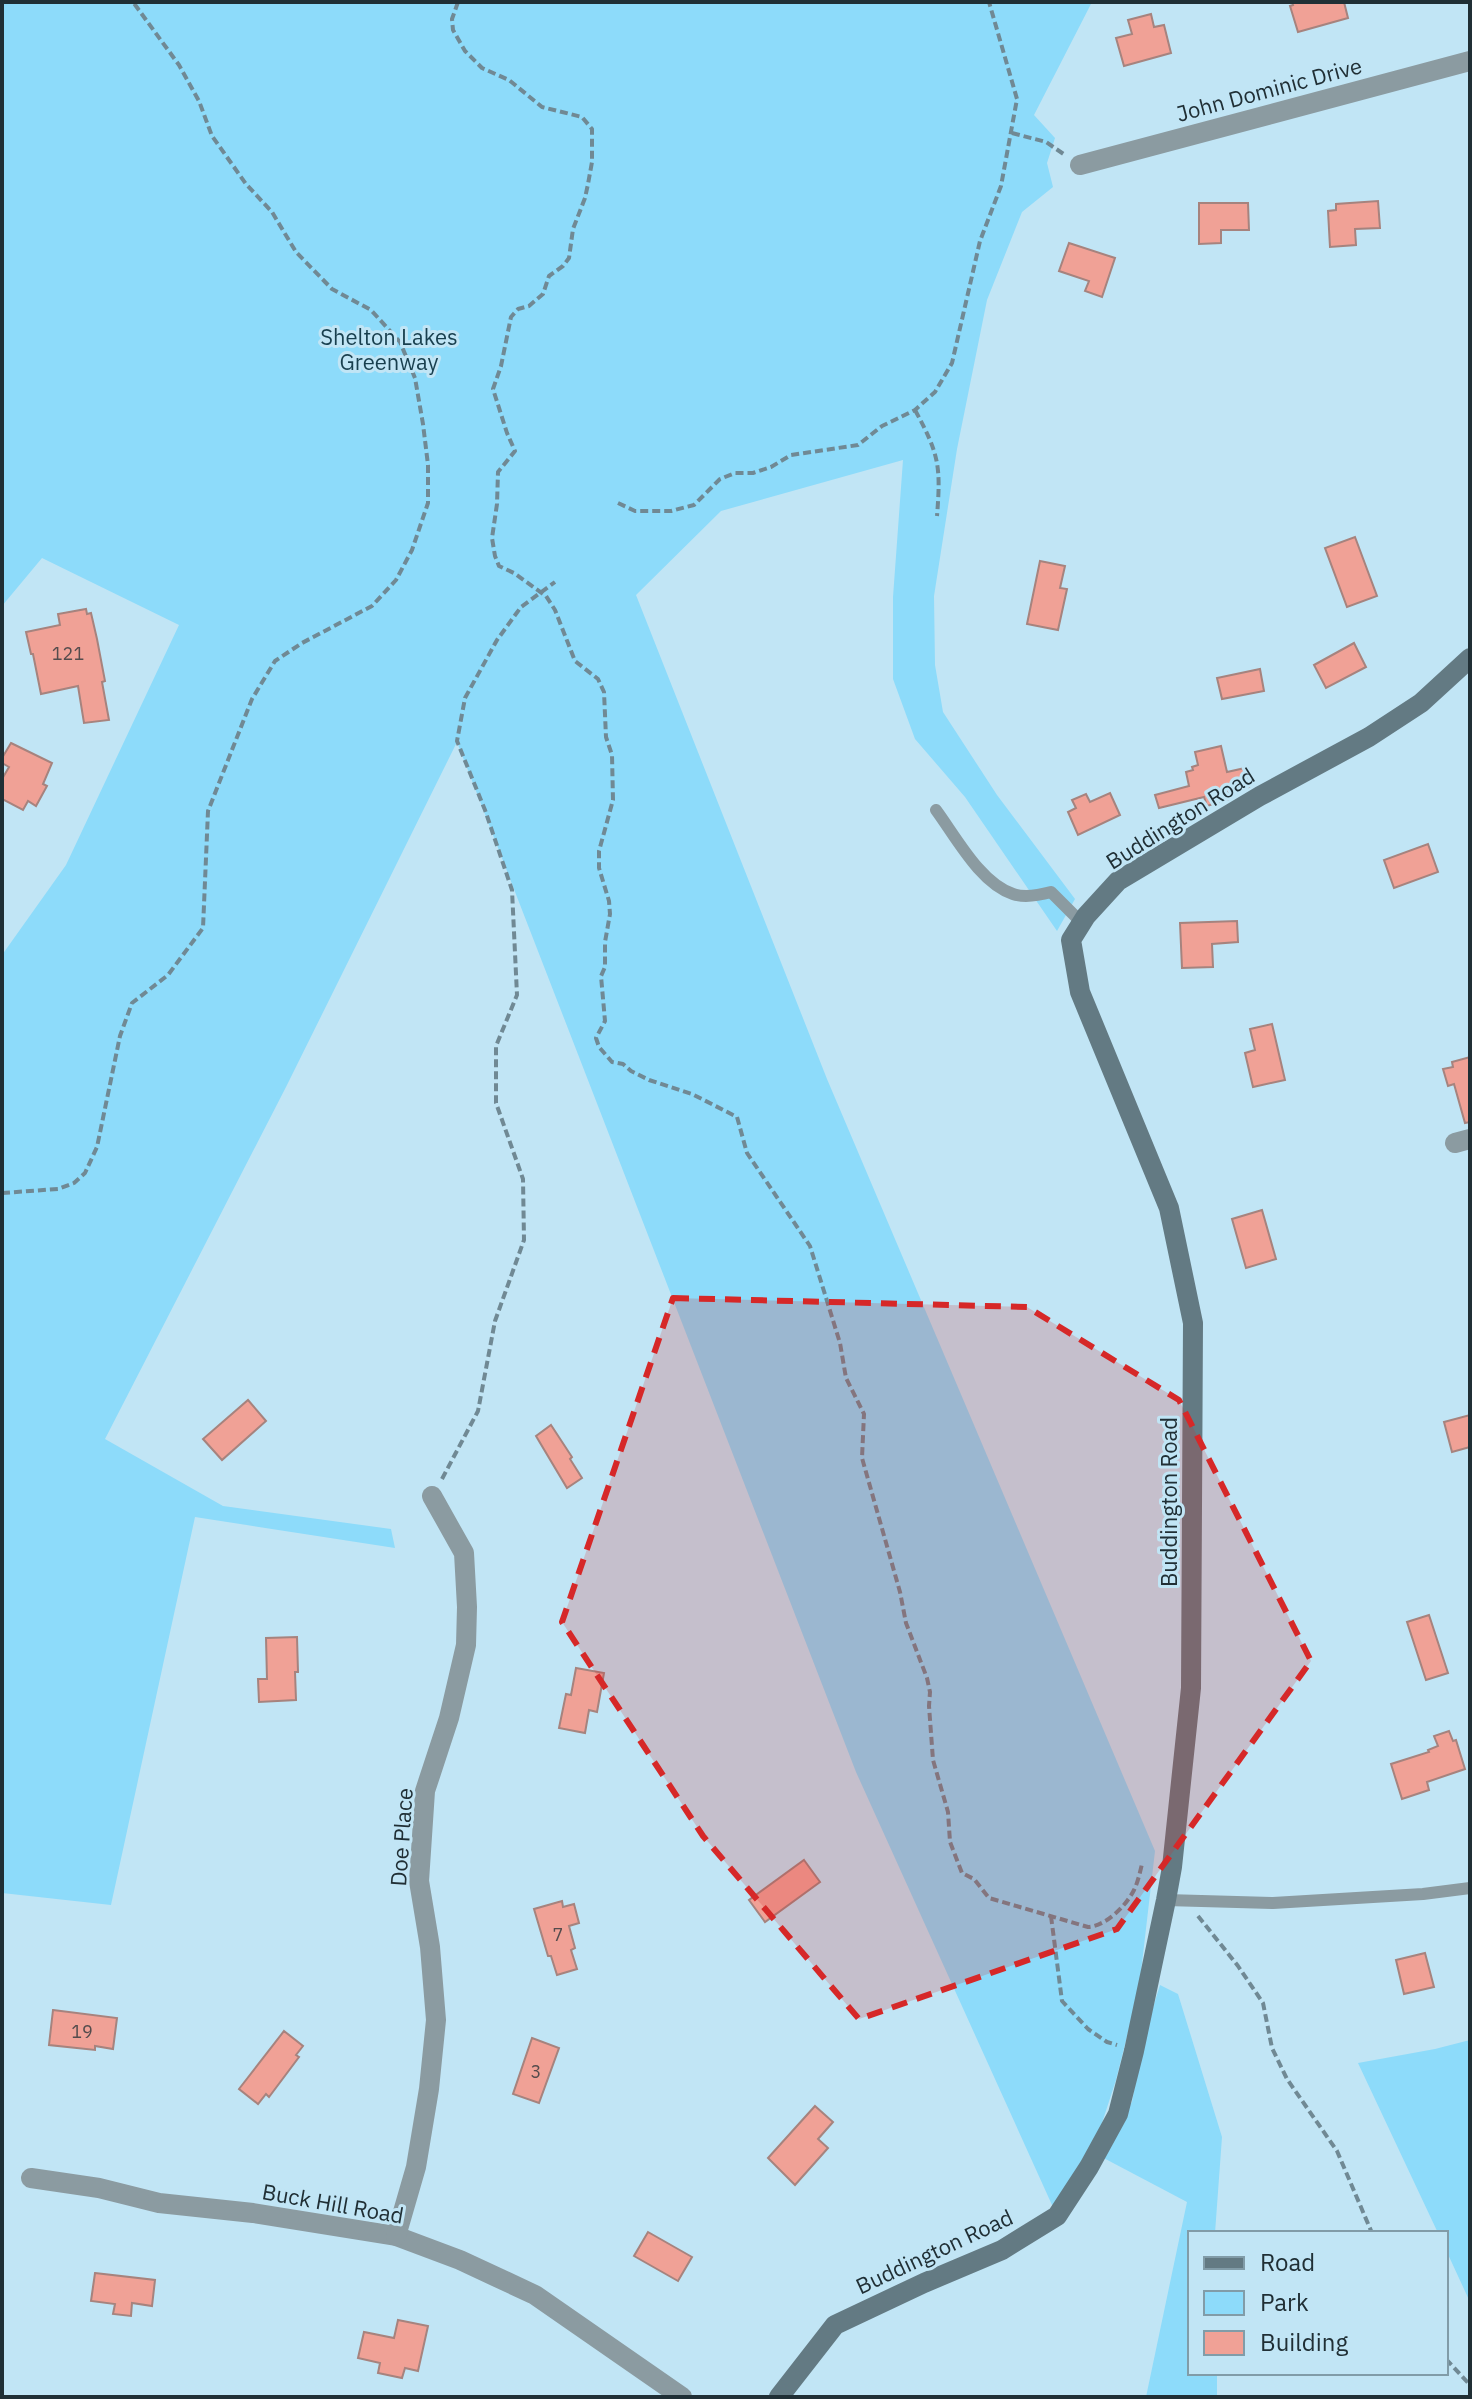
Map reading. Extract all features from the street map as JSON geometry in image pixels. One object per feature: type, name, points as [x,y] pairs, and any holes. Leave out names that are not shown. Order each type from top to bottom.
[{"type":"street","name":"John Dominic Drive","points":[[1080,165],[1470,61]]},
{"type":"street","name":"Buddington Road","points":[[779,2397],[835,2325],[1002,2250],[1057,2216],[1118,2114],[1166,1900],[1191,1688],[1193,1323],[1169,1208],[1080,992],[1071,940],[1118,881],[1260,796],[1369,737],[1421,703],[1470,658]]},
{"type":"street","name":"Doe Place","points":[[396,2236],[416,2167],[436,2020],[430,1947],[419,1881],[425,1791],[449,1718],[466,1645],[464,1553],[432,1496]]},
{"type":"street","name":"Buck Hill Road","points":[[31,2178],[99,2188],[159,2203],[253,2213],[396,2236],[460,2260],[535,2295],[682,2397]]},
{"type":"lane","points":[[936,810],[980,871],[996,886],[1015,895],[1051,892],[1082,923]]},
{"type":"lane","points":[[1166,1900],[1273,1903],[1423,1894],[1470,1888]]},
{"type":"path","points":[[2,1193],[58,1189],[74,1183],[85,1173],[97,1147],[120,1036],[132,1003],[168,975],[203,928],[208,811],[252,699],[275,661],[372,606],[396,580],[412,550],[428,503],[428,465],[423,424],[415,378],[400,342],[371,310],[332,289],[296,252],[272,212],[246,184],[212,136],[199,101],[179,65],[133,2]]},
{"type":"path","points":[[458,2],[452,19],[453,30],[465,51],[482,68],[509,80],[542,107],[582,117],[592,129],[592,162],[585,198],[573,229],[569,258],[549,276],[543,294],[529,306],[518,309],[511,317],[493,389],[515,451],[498,472],[492,538],[499,566],[546,596],[555,610],[575,661],[598,679],[604,692],[606,737],[612,755],[613,800],[599,851],[599,868],[610,914],[605,967],[601,976],[605,1021],[596,1038],[599,1047],[612,1062],[623,1064],[649,1080],[692,1094],[737,1117],[747,1153],[810,1246],[840,1343],[846,1378],[864,1414],[862,1458],[906,1623],[927,1678],[933,1760],[948,1812],[950,1842],[962,1873],[974,1879],[989,1898],[1088,1927],[1099,1927],[1134,1890],[1142,1864]]},
{"type":"path","points":[[618,503],[635,511],[671,511],[694,505],[720,479],[735,473],[753,473],[791,455],[858,445],[882,426],[915,410],[935,392],[952,363],[980,241],[1001,186],[1017,99],[989,2]]},
{"type":"path","points":[[1012,133],[1046,142],[1080,165]]},
{"type":"path","points":[[915,410],[933,442],[938,464],[937,516]]},
{"type":"path","points":[[432,1496],[478,1411],[495,1321],[524,1240],[523,1179],[496,1103],[496,1046],[517,995],[512,890],[457,741],[465,698],[497,640],[521,607],[555,582]]},
{"type":"path","points":[[1187,1901],[1263,2003],[1272,2048],[1311,2116],[1337,2151],[1371,2231]]},
{"type":"path","points":[[1051,1916],[1062,2001],[1088,2029],[1107,2042],[1134,2051]]},
{"type":"path","points":[[1448,2361],[1470,2385]]},
{"type":"highlighted area","points":[[673,1298],[1027,1307],[1179,1400],[1311,1661],[1117,1929],[859,2019],[703,1836],[562,1622]]},
{"type":"green space","name":"Shelton Lakes Greenway","points":[[2,2],[1092,2],[1034,115],[1055,138],[1047,163],[1053,187],[1022,212],[987,300],[957,449],[934,596],[935,665],[943,712],[997,795],[1075,899],[1057,931],[965,797],[915,739],[893,679],[893,597],[903,460],[721,511],[636,595],[827,1079],[1155,1851],[1139,1989],[1116,2080],[1100,2129],[1057,2216],[856,1772],[457,742],[286,1087],[105,1439],[223,1506],[391,1529],[395,1548],[195,1517],[111,1905],[2,1893],[2,955],[66,865],[179,625],[42,558],[2,606]]},
{"type":"green space","points":[[1160,1985],[1178,1994],[1222,2137],[1215,2231],[1188,2231],[1188,2375],[1217,2375],[1217,2397],[1146,2397],[1187,2202],[1096,2154],[1132,2102],[1143,2040]]},
{"type":"green space","points":[[1470,2040],[1470,2302],[1448,2254],[1448,2231],[1437,2231],[1358,2063]]},
{"type":"building","points":[[1292,2],[1344,2],[1348,18],[1298,32],[1290,6]]},
{"type":"building","points":[[1151,14],[1154,27],[1164,25],[1171,53],[1124,66],[1116,38],[1132,34],[1128,20]]},
{"type":"building","points":[[1378,201],[1380,228],[1355,229],[1356,245],[1330,247],[1328,211],[1336,210],[1336,204]]},
{"type":"building","points":[[1199,203],[1248,203],[1249,230],[1221,230],[1221,243],[1199,244]]},
{"type":"building","points":[[1069,243],[1115,258],[1102,297],[1085,291],[1089,281],[1059,271]]},
{"type":"building","points":[[1355,537],[1377,596],[1347,607],[1325,548]]},
{"type":"building","points":[[1040,561],[1065,566],[1060,588],[1067,589],[1058,630],[1027,624]]},
{"type":"building","points":[[86,609],[87,614],[91,613],[97,639],[109,720],[84,723],[78,686],[41,694],[26,632],[60,625],[58,614]]},
{"type":"building","points":[[1354,643],[1366,667],[1326,688],[1314,665]]},
{"type":"building","points":[[1260,669],[1264,691],[1222,699],[1217,678]]},
{"type":"building","points":[[11,743],[52,763],[43,784],[47,786],[36,806],[28,801],[23,810],[2,799],[2,779],[9,767],[2,763],[2,758]]},
{"type":"building","points":[[1221,746],[1227,772],[1245,768],[1249,787],[1227,792],[1229,799],[1207,806],[1204,797],[1159,808],[1155,795],[1189,786],[1186,772],[1198,765],[1195,752]]},
{"type":"building","points":[[1110,793],[1120,815],[1078,835],[1068,812],[1076,808],[1072,800],[1086,794],[1090,802]]},
{"type":"building","points":[[1428,844],[1438,872],[1394,888],[1384,860]]},
{"type":"building","points":[[1237,921],[1238,942],[1212,944],[1213,967],[1182,968],[1180,923]]},
{"type":"building","points":[[1272,1024],[1285,1080],[1253,1087],[1245,1053],[1255,1050],[1250,1029]]},
{"type":"building","points":[[1470,1057],[1470,1122],[1465,1123],[1454,1084],[1448,1086],[1443,1069],[1453,1067],[1452,1062]]},
{"type":"building","points":[[1262,1210],[1276,1259],[1246,1268],[1232,1219]]},
{"type":"building","points":[[248,1400],[266,1421],[222,1460],[203,1439]]},
{"type":"building","points":[[1470,1415],[1470,1447],[1452,1452],[1444,1422]]},
{"type":"building","points":[[551,1425],[582,1478],[567,1488],[536,1436]]},
{"type":"building","points":[[1429,1615],[1448,1673],[1426,1680],[1407,1622]]},
{"type":"building","points":[[297,1637],[296,1700],[259,1702],[258,1679],[267,1679],[266,1638]]},
{"type":"building","points":[[576,1668],[604,1673],[597,1712],[589,1710],[585,1733],[559,1728],[566,1694],[571,1695]]},
{"type":"building","points":[[1449,1731],[1453,1741],[1456,1740],[1465,1769],[1427,1782],[1429,1790],[1402,1799],[1391,1764],[1429,1752],[1438,1746],[1434,1736]]},
{"type":"building","points":[[804,1860],[820,1882],[765,1922],[749,1900]]},
{"type":"building","points":[[562,1901],[563,1907],[574,1904],[579,1923],[569,1926],[575,1948],[571,1950],[577,1969],[557,1975],[534,1909]]},
{"type":"building","points":[[1425,1953],[1434,1987],[1404,1994],[1396,1960]]},
{"type":"building","points":[[53,2010],[117,2018],[113,2049],[49,2045]]},
{"type":"building","points":[[284,2031],[303,2046],[296,2055],[299,2057],[269,2097],[266,2094],[258,2104],[239,2089]]},
{"type":"building","points":[[532,2038],[559,2048],[539,2103],[513,2094]]},
{"type":"building","points":[[815,2106],[833,2122],[818,2139],[828,2148],[795,2185],[768,2158]]},
{"type":"building","points":[[648,2232],[692,2257],[678,2281],[634,2256]]},
{"type":"building","points":[[95,2273],[155,2280],[152,2306],[132,2303],[131,2316],[113,2314],[115,2304],[91,2301]]},
{"type":"building","points":[[398,2320],[428,2326],[418,2371],[405,2368],[402,2378],[378,2373],[380,2363],[358,2358],[364,2332],[394,2338]]}]
